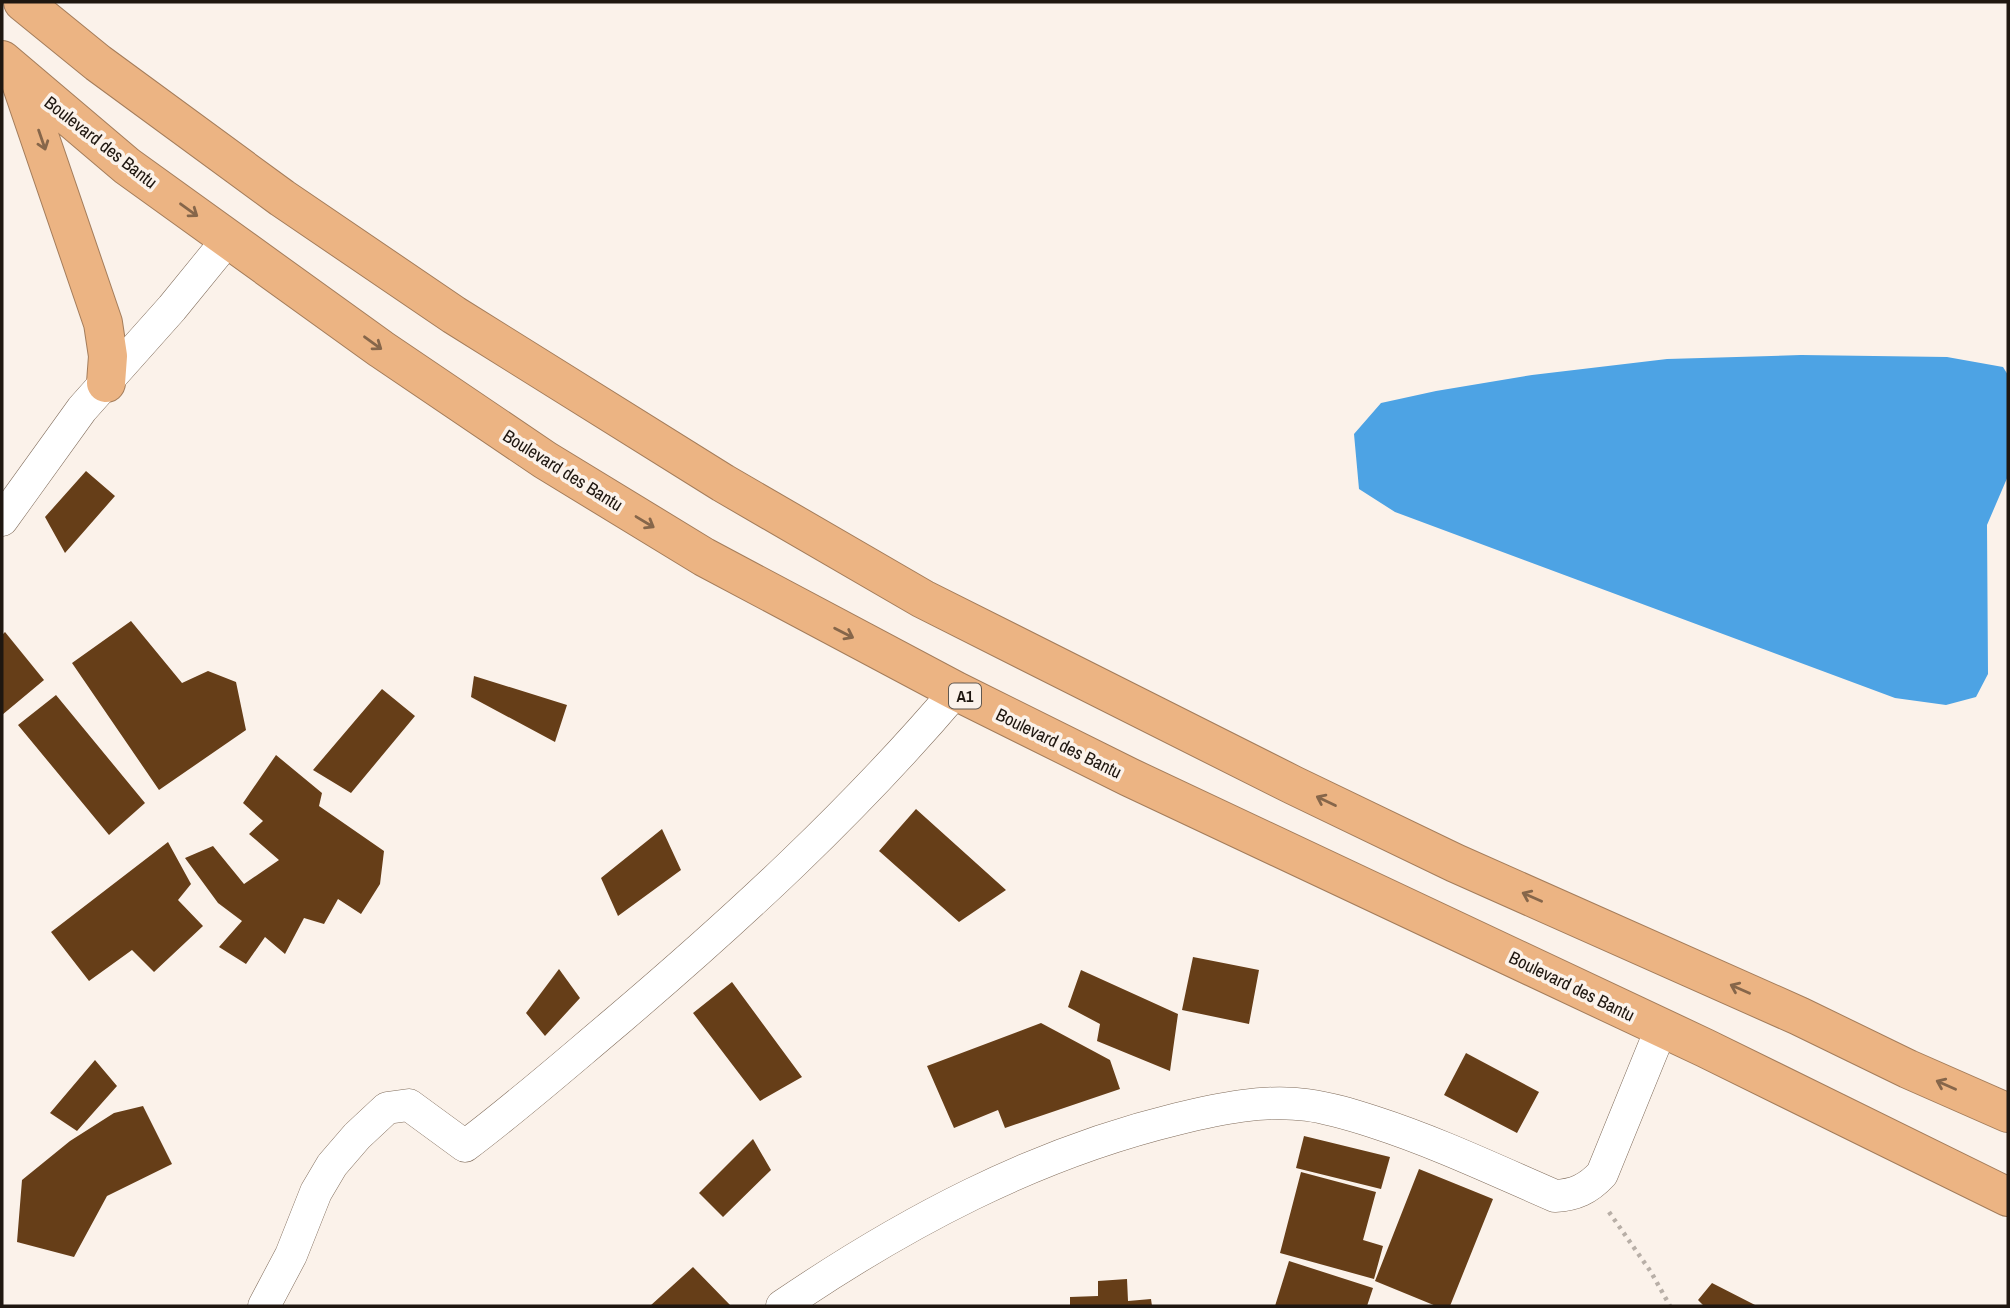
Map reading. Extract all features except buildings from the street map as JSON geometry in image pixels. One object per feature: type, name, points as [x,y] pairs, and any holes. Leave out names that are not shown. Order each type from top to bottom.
[{"type":"highway","points":[[23,2],[54,16],[282,198],[454,316],[713,477],[923,599],[1293,785],[1455,863],[1799,1016],[1908,1069],[2008,1113]]},
{"type":"highway","points":[[10,68],[43,143],[103,323],[108,356],[106,383]]},
{"type":"highway","name":"Boulevard des Bantu","points":[[10,68],[127,166],[443,393],[580,482],[773,596],[956,691],[1211,817],[1705,1048],[2008,1197]]},
{"type":"street","points":[[2,520],[82,409],[172,308],[229,238]]},
{"type":"street","points":[[264,1306],[291,1255],[316,1192],[327,1174],[357,1136],[387,1108],[409,1105],[465,1146],[515,1108],[751,904],[823,836],[956,691]]},
{"type":"street","points":[[782,1306],[893,1235],[987,1186],[1044,1160],[1093,1143],[1211,1110],[1277,1103],[1306,1104],[1337,1110],[1444,1148],[1555,1196],[1569,1195],[1590,1187],[1602,1174],[1661,1029]]},
{"type":"path","points":[[1590,1187],[1627,1235],[1670,1306]]},
{"type":"water","points":[[1801,355],[1947,357],[2003,367],[2008,375],[2008,476],[1987,525],[1988,674],[1976,697],[1946,705],[1895,698],[1395,512],[1359,489],[1354,434],[1381,403],[1532,375],[1667,359]]}]
